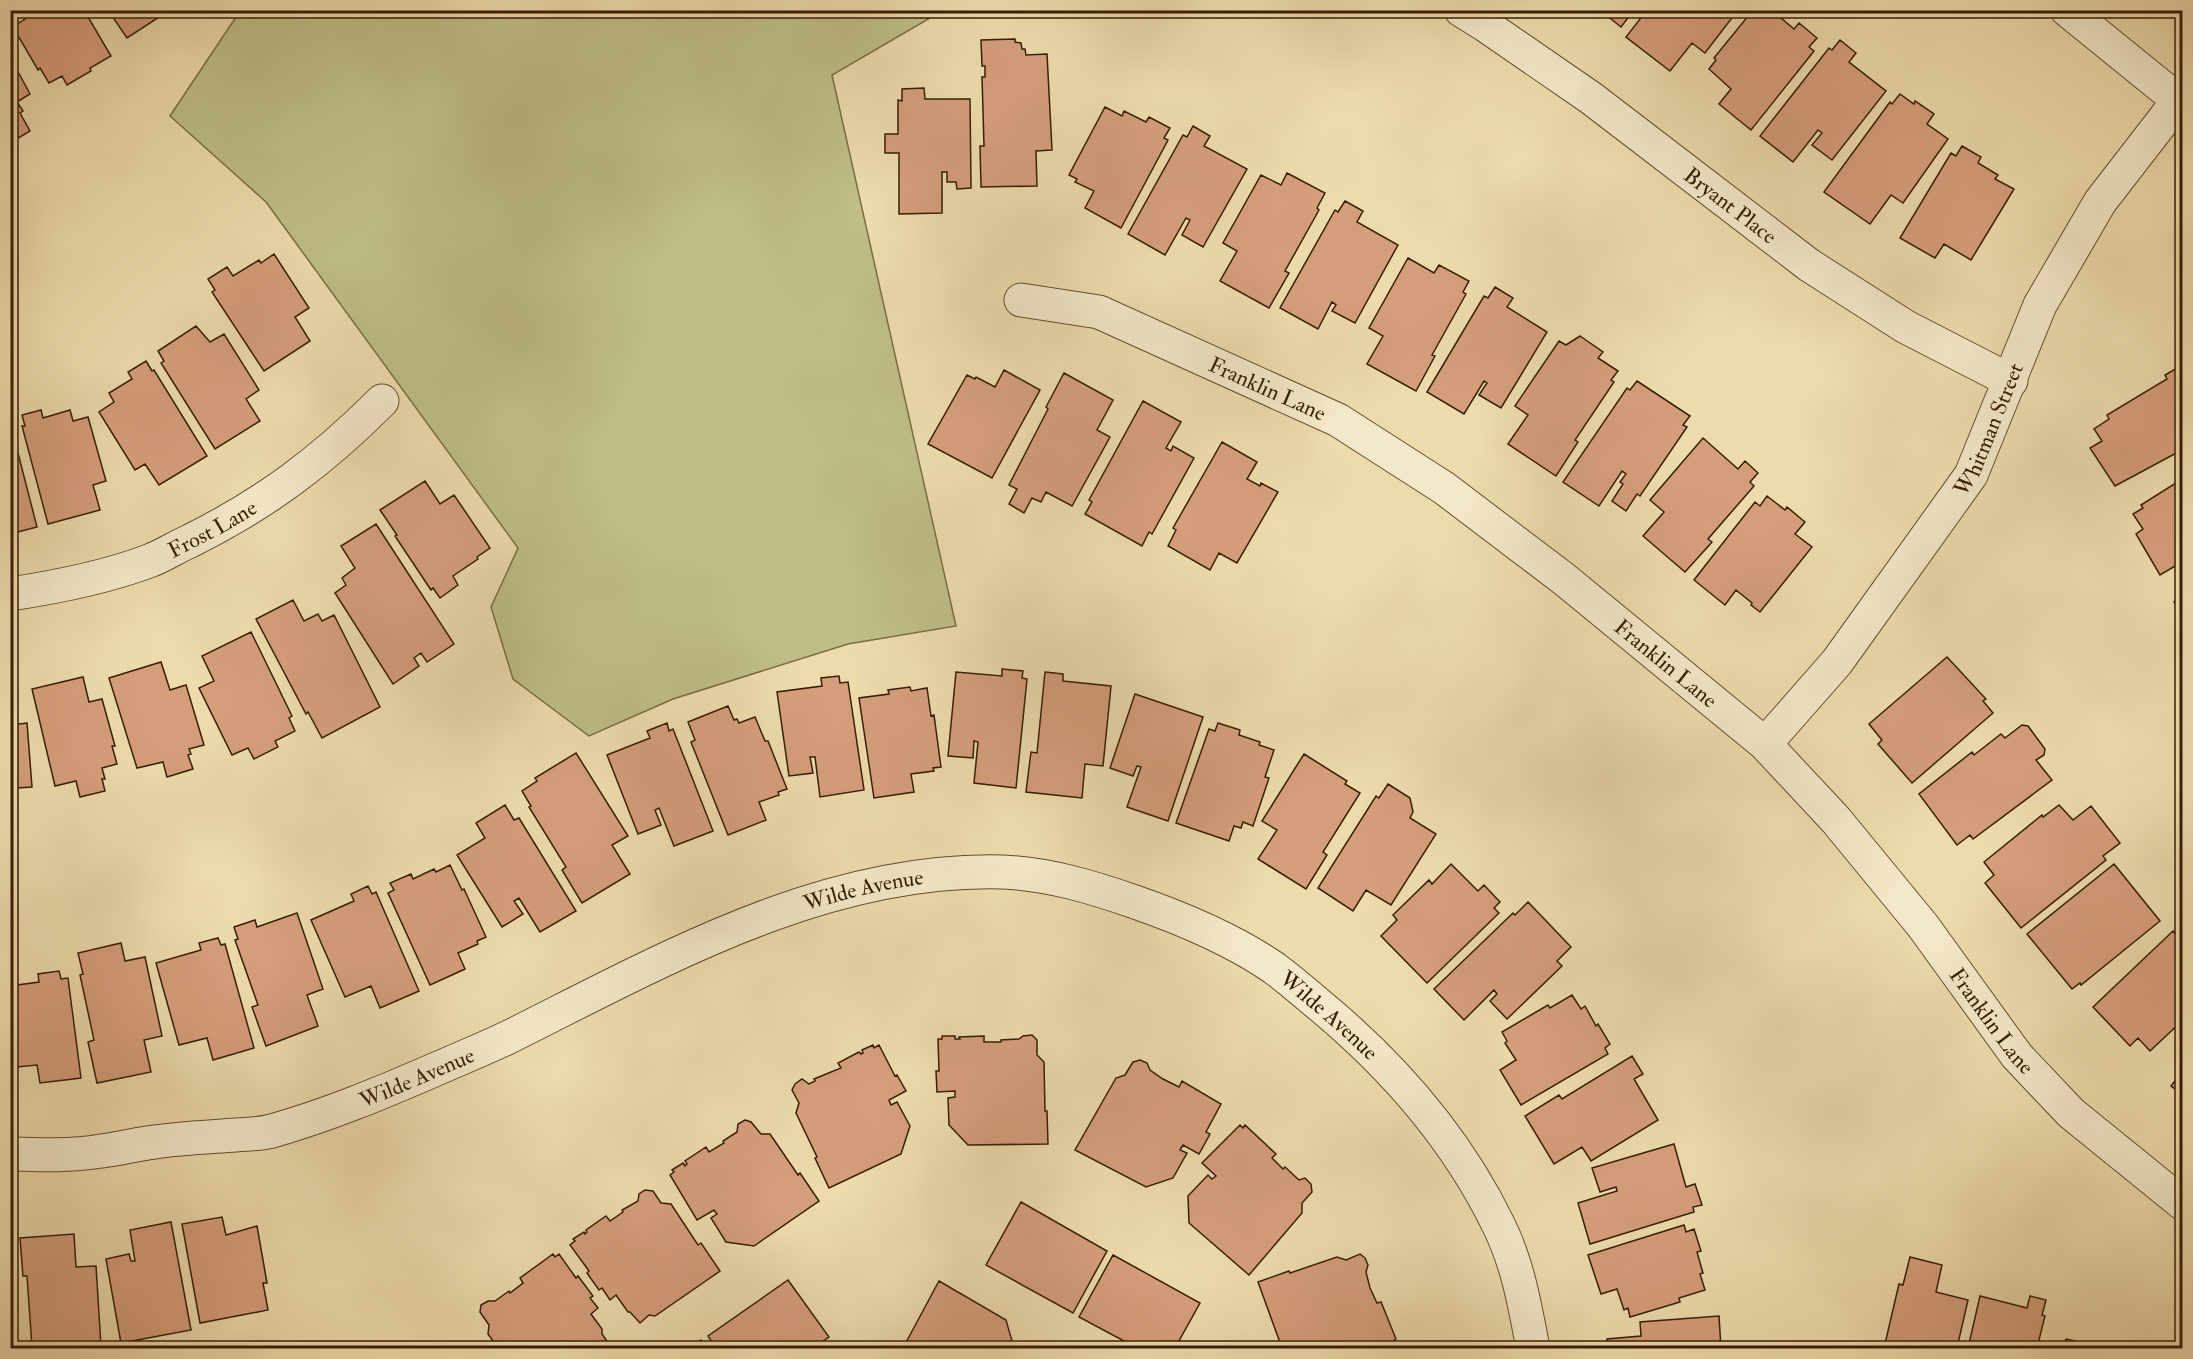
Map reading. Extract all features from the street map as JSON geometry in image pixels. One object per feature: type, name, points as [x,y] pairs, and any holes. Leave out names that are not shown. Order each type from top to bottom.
[{"type":"street","name":"Bryant Place","points":[[1461,10],[1591,98],[1809,265],[1906,327],[2011,381]]},
{"type":"street","points":[[2067,10],[2180,98]]},
{"type":"street","name":"Whitman Street","points":[[1765,744],[1837,662],[1971,475],[2040,305],[2100,202],[2180,98]]},
{"type":"street","name":"Franklin Lane","points":[[1021,300],[1099,312],[1338,420],[1444,488],[1555,572],[1765,744],[1836,820],[1923,926],[2017,1056],[2071,1113],[2182,1203]]},
{"type":"street","name":"Frost Lane","points":[[10,594],[64,586],[149,561],[223,524],[289,483],[344,439],[382,401]]},
{"type":"street","name":"Wilde Avenue","points":[[10,1154],[53,1155],[98,1152],[151,1142],[268,1132],[374,1096],[505,1039],[593,993],[710,940],[769,915],[809,902],[890,880],[950,873],[1007,872],[1058,878],[1165,912],[1224,939],[1275,969],[1328,1012],[1383,1063],[1430,1115],[1468,1170],[1501,1229],[1521,1290],[1533,1348]]},
{"type":"green space","points":[[240,11],[942,11],[832,75],[956,626],[848,644],[673,699],[589,736],[513,679],[491,607],[518,548],[266,202],[170,116]]},
{"type":"building","points":[[20,10],[84,10],[111,56],[67,85],[62,76],[49,83],[40,68],[38,70],[13,27],[25,19]]},
{"type":"building","points":[[108,10],[170,10],[127,38]]},
{"type":"building","points":[[1600,10],[1634,10],[1621,27]]},
{"type":"building","points":[[1647,10],[1738,10],[1705,53],[1692,43],[1670,71],[1626,37]]},
{"type":"building","points":[[1753,10],[1762,10],[1771,18],[1775,13],[1794,29],[1799,23],[1817,38],[1809,47],[1814,51],[1751,130],[1719,104],[1731,89],[1709,69],[1716,60],[1714,58]]},
{"type":"building","points":[[1015,39],[1015,42],[1021,43],[1026,55],[1047,54],[1052,150],[1036,151],[1037,186],[981,187],[980,146],[984,146],[982,77],[985,77],[985,66],[982,66],[981,40]]},
{"type":"building","points":[[1840,40],[1856,53],[1849,62],[1886,91],[1832,160],[1812,145],[1822,133],[1818,130],[1793,162],[1760,136],[1829,48],[1832,50]]},
{"type":"building","points":[[10,57],[30,94],[17,102],[30,131],[10,143]]},
{"type":"building","points":[[924,88],[925,99],[970,99],[971,188],[957,189],[956,182],[947,182],[947,172],[942,172],[942,213],[899,214],[899,153],[885,153],[885,134],[898,134],[898,100],[902,101],[902,89]]},
{"type":"building","points":[[1900,94],[1934,114],[1927,124],[1948,139],[1903,203],[1891,195],[1870,224],[1824,192],[1890,102],[1892,104]]},
{"type":"building","points":[[1105,107],[1122,116],[1124,111],[1146,122],[1149,117],[1170,128],[1164,138],[1168,140],[1121,228],[1085,208],[1094,191],[1075,182],[1077,179],[1069,175]]},
{"type":"building","points":[[1193,126],[1210,136],[1204,146],[1247,169],[1203,247],[1182,235],[1190,220],[1186,218],[1165,255],[1128,234],[1183,135],[1187,137]]},
{"type":"building","points":[[1962,146],[1981,157],[1978,163],[1998,175],[1995,179],[2014,189],[1971,260],[1944,244],[1935,258],[1900,238],[1951,153],[1956,156]]},
{"type":"building","points":[[1287,173],[1325,193],[1317,208],[1319,210],[1285,271],[1289,273],[1269,308],[1220,281],[1237,251],[1223,243],[1261,175],[1281,185]]},
{"type":"building","points":[[1345,201],[1363,211],[1357,222],[1398,245],[1355,323],[1332,311],[1336,305],[1332,302],[1318,329],[1280,308],[1335,210],[1338,212]]},
{"type":"building","points":[[274,254],[309,308],[295,317],[310,341],[264,371],[212,292],[215,290],[208,279],[227,267],[233,276],[259,260],[261,263]]},
{"type":"building","points":[[1408,258],[1434,273],[1439,265],[1469,281],[1463,292],[1466,294],[1432,355],[1435,356],[1416,391],[1367,364],[1383,336],[1369,328]]},
{"type":"building","points":[[1495,287],[1513,298],[1507,307],[1547,332],[1501,408],[1479,395],[1487,383],[1484,381],[1464,414],[1427,392],[1484,296],[1488,298]]},
{"type":"building","points":[[196,326],[210,342],[224,334],[259,390],[246,399],[260,421],[215,449],[161,363],[164,361],[158,351]]},
{"type":"building","points":[[1580,336],[1603,352],[1598,358],[1618,371],[1611,380],[1614,382],[1575,440],[1578,442],[1556,476],[1508,444],[1528,415],[1515,406],[1559,341],[1566,345]]},
{"type":"building","points":[[146,361],[152,371],[154,370],[207,456],[159,485],[145,464],[135,470],[99,412],[114,402],[109,393],[132,379],[128,372]]},
{"type":"building","points":[[2182,365],[2182,450],[2115,486],[2090,448],[2102,441],[2094,429],[2109,419],[2107,415],[2167,379],[2165,375]]},
{"type":"building","points":[[1004,370],[1040,390],[992,478],[928,444],[967,375],[995,387]]},
{"type":"building","points":[[1064,373],[1113,400],[1097,430],[1110,437],[1072,506],[1046,492],[1041,502],[1032,498],[1024,513],[1009,504],[1017,489],[1009,485]]},
{"type":"building","points":[[1637,381],[1690,416],[1683,425],[1687,427],[1640,496],[1637,494],[1626,511],[1612,501],[1623,484],[1620,482],[1626,474],[1622,471],[1599,506],[1563,482],[1627,388],[1630,390]]},
{"type":"building","points":[[1143,401],[1181,422],[1166,448],[1171,451],[1173,446],[1194,458],[1152,534],[1149,532],[1142,546],[1085,514],[1092,502],[1089,500]]},
{"type":"building","points":[[41,410],[43,418],[70,410],[73,421],[88,417],[106,481],[93,485],[100,510],[48,524],[22,426],[25,426],[22,415]]},
{"type":"building","points":[[10,422],[37,527],[10,534]]},
{"type":"building","points":[[1703,438],[1738,469],[1745,461],[1758,473],[1750,482],[1754,486],[1708,539],[1712,542],[1685,572],[1643,536],[1664,512],[1650,500]]},
{"type":"building","points":[[1222,442],[1257,462],[1247,479],[1278,492],[1237,563],[1219,553],[1210,570],[1168,546],[1176,530],[1173,528]]},
{"type":"building","points":[[2182,479],[2182,562],[2160,575],[2136,534],[2143,529],[2133,514],[2143,508],[2141,505]]},
{"type":"building","points":[[425,481],[440,504],[454,495],[490,548],[453,576],[458,585],[440,598],[433,588],[431,590],[380,510]]},
{"type":"building","points":[[1767,496],[1785,510],[1787,507],[1805,522],[1795,534],[1812,547],[1760,612],[1736,590],[1725,605],[1694,580],[1755,502],[1760,506]]},
{"type":"building","points":[[376,524],[454,644],[427,662],[421,653],[414,658],[419,666],[393,684],[335,593],[346,585],[342,578],[355,568],[341,546]]},
{"type":"building","points":[[2182,596],[2182,614],[2174,602]]},
{"type":"building","points":[[293,600],[304,621],[318,614],[322,621],[334,615],[380,707],[322,738],[308,712],[306,714],[256,619]]},
{"type":"building","points":[[251,632],[292,716],[289,718],[295,731],[275,741],[278,747],[254,759],[248,748],[232,755],[199,688],[214,681],[202,656]]},
{"type":"building","points":[[1947,657],[1986,699],[1983,701],[1993,713],[1912,783],[1878,744],[1882,740],[1869,724]]},
{"type":"building","points":[[161,662],[170,690],[186,685],[204,745],[189,749],[191,754],[188,755],[193,769],[167,777],[163,762],[137,768],[109,678]]},
{"type":"building","points":[[1002,669],[1023,671],[1022,678],[1027,679],[1016,788],[974,783],[978,742],[974,741],[973,758],[948,756],[956,672],[1002,676]]},
{"type":"building","points":[[1045,672],[1063,674],[1063,681],[1111,686],[1103,766],[1085,764],[1082,798],[1026,792],[1031,752],[1037,753]]},
{"type":"building","points":[[839,676],[840,683],[848,682],[864,790],[820,797],[815,757],[810,757],[813,773],[789,776],[777,692],[822,686],[821,678]]},
{"type":"building","points":[[83,677],[89,702],[102,699],[115,746],[112,746],[117,764],[102,768],[105,791],[80,797],[76,781],[55,786],[32,689]]},
{"type":"building","points":[[910,687],[911,691],[927,688],[931,716],[934,715],[941,767],[933,768],[934,771],[911,774],[914,792],[874,798],[859,698],[889,694],[888,690]]},
{"type":"building","points":[[1135,694],[1203,717],[1168,821],[1127,807],[1141,767],[1137,766],[1133,776],[1110,768]]},
{"type":"building","points":[[728,706],[734,720],[737,719],[739,723],[755,717],[765,741],[768,741],[787,789],[778,792],[779,795],[759,802],[766,820],[728,835],[691,742],[695,740],[688,722]]},
{"type":"building","points":[[27,723],[32,787],[17,788],[16,810],[10,811],[10,725]]},
{"type":"building","points":[[667,723],[669,731],[673,729],[713,831],[674,846],[659,808],[655,810],[661,825],[638,834],[607,755],[650,738],[647,731]]},
{"type":"building","points":[[1218,723],[1240,730],[1239,735],[1260,742],[1259,745],[1274,750],[1265,777],[1269,778],[1253,826],[1243,822],[1241,828],[1234,826],[1229,841],[1176,823],[1209,729],[1215,731]]},
{"type":"building","points":[[2022,725],[2028,726],[2045,749],[2044,755],[2036,760],[2052,780],[1973,839],[1970,835],[1957,845],[1919,794],[1972,752],[1974,755],[2001,734],[2005,738]]},
{"type":"building","points":[[576,753],[628,836],[612,845],[630,874],[582,903],[562,870],[566,867],[529,807],[531,806],[522,791],[537,781],[535,778]]},
{"type":"building","points":[[1304,754],[1347,781],[1345,784],[1360,793],[1323,852],[1327,855],[1306,889],[1258,859],[1277,830],[1262,821]]},
{"type":"building","points":[[1388,784],[1410,798],[1413,812],[1410,818],[1436,834],[1391,905],[1366,890],[1353,911],[1318,888],[1376,796],[1379,798]]},
{"type":"building","points":[[505,805],[514,820],[519,818],[576,911],[540,932],[519,898],[514,901],[523,914],[502,927],[457,855],[485,838],[476,823]]},
{"type":"building","points":[[2059,805],[2073,820],[2091,806],[2120,843],[2103,856],[2106,860],[2021,928],[1985,883],[1994,875],[1984,862],[2042,815],[2043,817]]},
{"type":"building","points":[[1451,864],[1478,891],[1484,885],[1500,902],[1494,908],[1499,913],[1427,983],[1381,936],[1397,920],[1393,915],[1429,880],[1432,884]]},
{"type":"building","points":[[2114,864],[2160,921],[2081,985],[2080,983],[2072,989],[2027,934]]},
{"type":"building","points":[[450,865],[486,937],[477,941],[478,944],[458,953],[465,969],[430,985],[388,893],[394,890],[390,883],[411,874],[413,879],[434,869],[436,872]]},
{"type":"building","points":[[368,886],[372,894],[376,892],[419,991],[380,1008],[371,986],[345,997],[311,920],[354,901],[351,894]]},
{"type":"building","points":[[1528,902],[1571,947],[1557,961],[1562,966],[1507,1019],[1490,1001],[1497,994],[1494,990],[1464,1020],[1434,989],[1513,913],[1515,915]]},
{"type":"building","points":[[297,913],[323,989],[307,995],[318,1026],[266,1046],[252,1007],[258,1005],[235,940],[238,939],[234,927],[255,920],[257,927]]},
{"type":"building","points":[[2173,931],[2182,941],[2182,1021],[2150,1051],[2138,1038],[2130,1046],[2093,1007]]},
{"type":"building","points":[[218,938],[221,945],[225,944],[254,1048],[213,1060],[207,1038],[179,1045],[156,963],[201,950],[199,943]]},
{"type":"building","points":[[121,943],[125,961],[145,957],[162,1036],[144,1040],[151,1072],[97,1083],[88,1042],[94,1040],[80,975],[83,974],[78,953]]},
{"type":"building","points":[[59,971],[61,979],[68,978],[81,1078],[40,1083],[37,1065],[17,1067],[16,1064],[10,1065],[10,986],[39,982],[38,974]]},
{"type":"building","points":[[1572,995],[1581,1009],[1585,1006],[1596,1026],[1598,1024],[1610,1044],[1605,1048],[1608,1054],[1521,1105],[1500,1070],[1516,1060],[1505,1043],[1507,1041],[1502,1032],[1548,1005],[1550,1008]]},
{"type":"building","points":[[1032,1035],[1037,1040],[1037,1055],[1044,1062],[1048,1144],[968,1145],[949,1125],[948,1098],[955,1097],[955,1091],[937,1092],[938,1039],[942,1039],[942,1036],[955,1036],[955,1039],[960,1039],[959,1037],[984,1036],[984,1042],[1001,1042],[1001,1040],[1019,1039]]},
{"type":"building","points":[[873,1045],[874,1048],[879,1045],[895,1076],[897,1075],[906,1091],[889,1100],[891,1105],[897,1102],[910,1126],[901,1154],[829,1188],[796,1113],[799,1103],[792,1090],[795,1084],[802,1079],[809,1084],[815,1081],[814,1079],[841,1068],[838,1063],[859,1052],[863,1053],[862,1050]]},
{"type":"building","points":[[1632,1056],[1643,1074],[1634,1079],[1658,1120],[1591,1161],[1582,1147],[1554,1164],[1525,1116],[1559,1095],[1562,1099]]},
{"type":"building","points":[[1140,1060],[1147,1063],[1150,1070],[1163,1079],[1179,1087],[1182,1081],[1221,1104],[1206,1132],[1210,1134],[1199,1154],[1183,1145],[1180,1150],[1187,1153],[1173,1178],[1146,1187],[1075,1150],[1116,1078],[1125,1075],[1133,1062]]},
{"type":"building","points":[[2178,1077],[2182,1080],[2182,1094],[2171,1086]]},
{"type":"building","points":[[745,1120],[751,1122],[761,1134],[770,1134],[819,1201],[754,1246],[726,1242],[711,1218],[717,1214],[714,1210],[697,1220],[670,1175],[674,1172],[672,1170],[683,1163],[685,1166],[687,1164],[685,1161],[706,1147],[709,1152],[724,1143],[723,1141],[737,1132],[738,1124]]},
{"type":"building","points":[[1240,1125],[1243,1128],[1245,1125],[1276,1154],[1272,1158],[1283,1169],[1285,1167],[1299,1180],[1305,1178],[1311,1184],[1312,1192],[1302,1203],[1302,1213],[1249,1275],[1189,1223],[1188,1196],[1208,1175],[1212,1179],[1216,1176],[1202,1163]]},
{"type":"building","points":[[1674,1144],[1686,1187],[1695,1184],[1702,1205],[1693,1207],[1694,1212],[1590,1244],[1578,1203],[1617,1191],[1616,1187],[1600,1192],[1592,1168]]},
{"type":"building","points":[[645,1190],[653,1191],[661,1203],[671,1204],[698,1245],[701,1243],[720,1271],[655,1316],[649,1315],[640,1323],[628,1312],[616,1295],[610,1300],[602,1288],[599,1290],[587,1273],[589,1271],[570,1245],[575,1241],[573,1239],[584,1232],[585,1234],[586,1230],[606,1216],[610,1221],[623,1212],[622,1210],[638,1201],[639,1194]]},
{"type":"building","points":[[1021,1202],[1107,1251],[1073,1313],[986,1265]]},
{"type":"building","points":[[222,1217],[226,1235],[257,1226],[267,1283],[263,1283],[268,1310],[200,1323],[182,1224]]},
{"type":"building","points":[[171,1222],[191,1330],[121,1343],[106,1259],[129,1254],[131,1261],[135,1261],[130,1230]]},
{"type":"building","points":[[1684,1225],[1686,1232],[1694,1229],[1701,1251],[1697,1252],[1705,1290],[1679,1298],[1680,1302],[1630,1317],[1628,1308],[1624,1310],[1617,1289],[1601,1294],[1588,1255]]},
{"type":"building","points":[[74,1234],[76,1267],[96,1266],[101,1346],[32,1347],[27,1276],[23,1276],[20,1238]]},
{"type":"building","points":[[553,1254],[555,1257],[559,1254],[576,1278],[578,1276],[593,1296],[590,1298],[598,1308],[591,1314],[609,1344],[602,1348],[498,1348],[488,1334],[489,1325],[480,1312],[481,1305],[488,1301],[495,1301],[509,1291],[510,1293],[523,1283],[520,1278]]},
{"type":"building","points":[[1360,1254],[1368,1265],[1366,1272],[1370,1288],[1377,1303],[1381,1302],[1396,1339],[1394,1340],[1396,1345],[1388,1348],[1282,1348],[1258,1282],[1337,1257],[1346,1260]]},
{"type":"building","points":[[10,1255],[17,1348],[10,1348]]},
{"type":"building","points":[[1113,1255],[1200,1303],[1175,1348],[1137,1348],[1079,1317]]},
{"type":"building","points":[[1910,1257],[1942,1265],[1936,1292],[1968,1300],[1957,1348],[1884,1348],[1899,1284],[1903,1285]]},
{"type":"building","points":[[788,1280],[829,1337],[813,1348],[716,1348],[708,1336]]},
{"type":"building","points":[[939,1281],[1006,1320],[1014,1348],[903,1348]]},
{"type":"building","points":[[1980,1296],[2027,1308],[2030,1296],[2046,1300],[2042,1315],[2045,1316],[2037,1348],[1968,1348]]},
{"type":"building","points":[[1719,1316],[1721,1348],[1608,1348],[1607,1339],[1641,1336],[1640,1322]]},
{"type":"building","points":[[2066,1339],[2089,1344],[2089,1348],[2057,1348],[2058,1345],[2064,1347]]},
{"type":"building","points":[[701,1340],[707,1348],[689,1348]]}]
